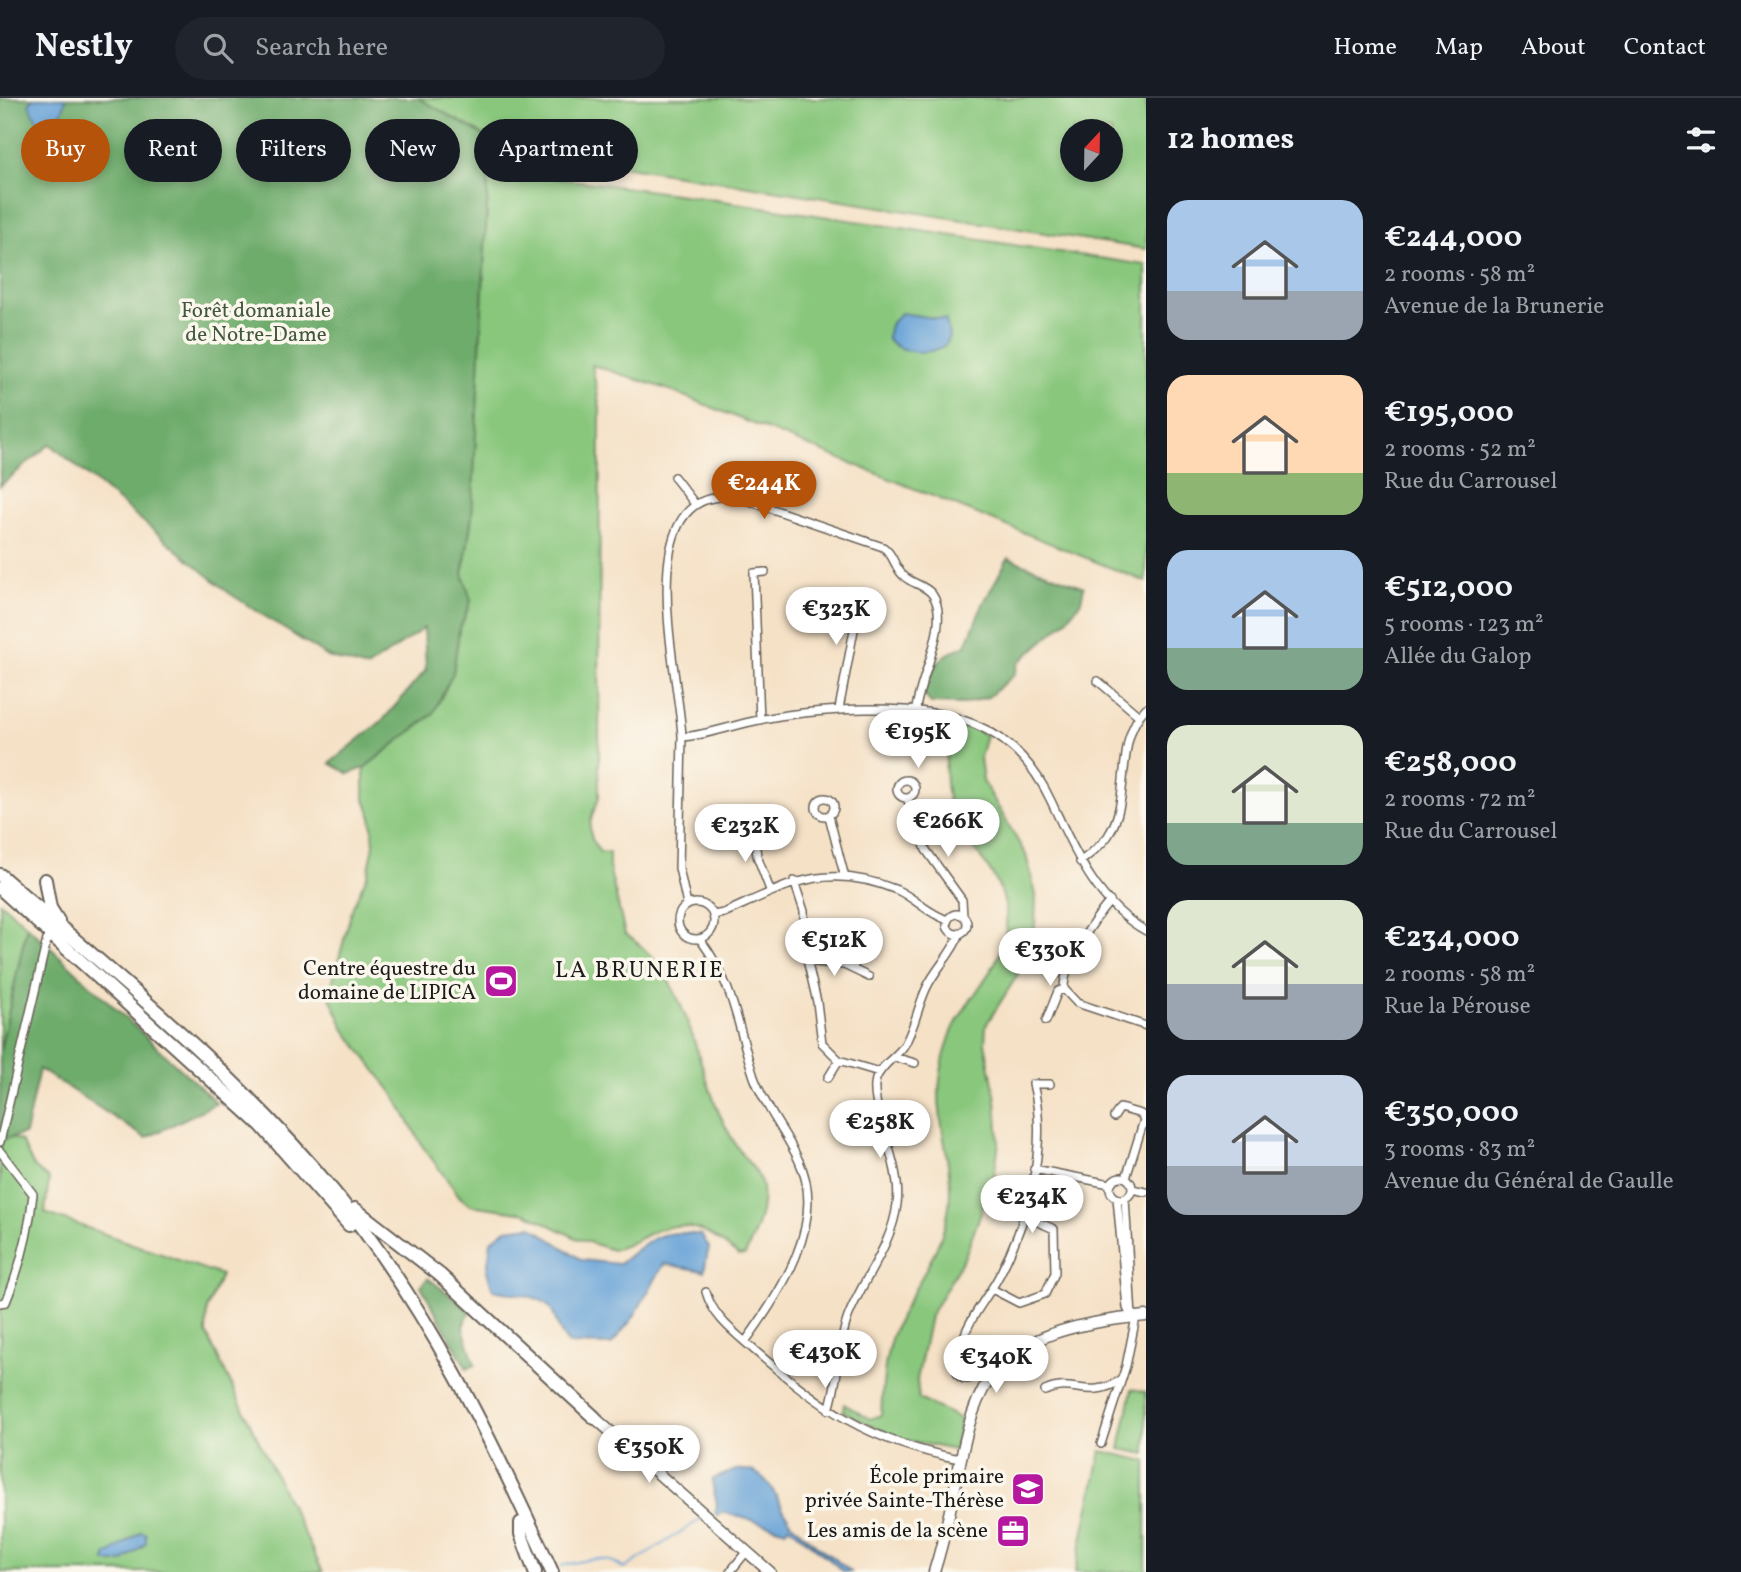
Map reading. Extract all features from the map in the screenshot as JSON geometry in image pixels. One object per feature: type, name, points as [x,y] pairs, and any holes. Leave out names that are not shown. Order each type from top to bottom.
[{"type":"highway","points":[[0,875],[217,1069],[275,1126],[335,1194],[384,1258],[454,1367],[492,1440],[552,1572]]},
{"type":"highway","points":[[45,880],[50,908],[63,930]]},
{"type":"highway","points":[[0,888],[261,1125],[341,1215],[403,1300],[447,1371],[544,1572]]},
{"type":"highway","points":[[335,1194],[377,1229],[403,1244],[595,1418]]},
{"type":"highway","points":[[521,1523],[521,1534],[535,1572]]},
{"type":"main road","points":[[934,1572],[967,1424],[979,1392],[1010,1356],[1054,1333],[1146,1316]]},
{"type":"main road","points":[[595,1418],[770,1572]]},
{"type":"street","points":[[674,477],[695,504]]},
{"type":"street","points":[[687,905],[679,868],[682,737],[669,621],[668,561],[674,529],[695,504],[719,496],[740,498],[890,552],[901,574],[927,589],[938,606],[935,637],[916,709]]},
{"type":"street","points":[[760,720],[754,573],[765,572]]},
{"type":"street","points":[[839,709],[857,614],[850,612],[846,602],[849,592]]},
{"type":"street","points":[[1098,681],[1139,716]]},
{"type":"street","points":[[1080,862],[1102,843],[1115,823],[1129,738],[1139,716],[1146,708]]},
{"type":"street","points":[[682,737],[760,720],[839,709],[916,709],[966,719],[994,735],[1016,753],[1044,787],[1080,862],[1110,901],[1146,931]]},
{"type":"street","points":[[829,1410],[837,1355],[848,1318],[887,1243],[898,1203],[897,1172],[874,1093],[879,1072],[905,1045],[928,985],[967,925],[963,916],[962,900],[926,850],[907,798]]},
{"type":"street","points":[[829,816],[844,874]]},
{"type":"street","points":[[754,832],[757,856],[770,890]]},
{"type":"street","points":[[713,915],[794,881],[844,874],[896,890],[934,916],[947,920]]},
{"type":"street","points":[[794,881],[804,911],[807,961],[817,1002],[822,1043],[839,1060],[879,1072]]},
{"type":"street","points":[[1110,901],[1078,949],[1065,977],[1064,989],[1077,1003],[1146,1026]]},
{"type":"street","points":[[687,905],[705,906],[713,915],[713,927],[700,939],[690,938],[679,927],[679,915],[687,905]]},
{"type":"street","points":[[947,920],[954,914],[963,916]]},
{"type":"street","points":[[947,920],[948,929],[961,933]]},
{"type":"street","points":[[0,1142],[49,930]]},
{"type":"street","points":[[700,939],[732,995],[761,1094],[798,1158],[808,1191],[807,1217],[801,1240],[776,1294],[745,1342]]},
{"type":"street","points":[[853,968],[862,946]]},
{"type":"street","points":[[807,961],[853,968],[869,977]]},
{"type":"street","points":[[1046,1021],[1058,991],[1064,989]]},
{"type":"street","points":[[894,1057],[915,1063]]},
{"type":"street","points":[[828,1078],[839,1060]]},
{"type":"street","points":[[961,1363],[960,1353],[969,1326],[1008,1258],[1024,1216],[1034,1169],[1037,1113],[1033,1084],[1050,1084]]},
{"type":"street","points":[[1114,1117],[1120,1108],[1140,1115],[1144,1120],[1126,1178],[1132,1189],[1146,1192]]},
{"type":"street","points":[[0,1151],[33,1194],[28,1240],[18,1275],[6,1302],[0,1303]]},
{"type":"street","points":[[1034,1169],[1110,1185]]},
{"type":"street","points":[[1121,1198],[1110,1191],[1110,1185],[1115,1179],[1126,1178]]},
{"type":"street","points":[[1121,1198],[1132,1189]]},
{"type":"street","points":[[1101,1444],[1118,1396],[1135,1322],[1127,1308],[1121,1198]]},
{"type":"street","points":[[992,1289],[1018,1303],[1045,1294],[1053,1280],[1054,1229],[1024,1216]]},
{"type":"street","points":[[706,1292],[716,1315],[829,1410],[891,1442],[960,1459]]},
{"type":"street","points":[[1045,1391],[1057,1385],[1087,1391],[1109,1388],[1121,1380]]},
{"type":"street","points":[[1109,1388],[1118,1396]]},
{"type":"street","points":[[730,1572],[747,1551]]},
{"type":"green space","name":"Forêt domaniale de Notre-Dame","points":[[0,98],[418,98],[455,119],[365,119],[365,182],[460,182],[460,122],[474,130],[474,182],[488,182],[472,516],[463,574],[471,601],[459,631],[453,673],[433,714],[364,768],[349,774],[330,763],[383,720],[426,670],[424,628],[367,668],[328,657],[229,593],[50,444],[0,486]]},
{"type":"green space","points":[[418,98],[1146,98],[1146,249],[638,169],[638,119],[474,119],[474,129],[460,119]]},
{"type":"green space","points":[[488,182],[586,182],[1146,265],[1146,582],[664,388],[592,365],[600,408],[599,798],[591,819],[590,832],[600,852],[609,853],[609,867],[625,934],[645,950],[662,970],[675,992],[720,1115],[761,1183],[761,1210],[745,1255],[739,1256],[720,1241],[699,1230],[678,1226],[653,1232],[612,1250],[576,1238],[526,1213],[470,1205],[460,1197],[423,1147],[394,1095],[345,1030],[329,995],[353,906],[368,874],[374,845],[371,815],[364,797],[364,768],[433,714],[453,673],[459,631],[471,601],[463,574],[472,516]]},
{"type":"green space","points":[[1008,558],[1084,587],[1081,601],[1067,620],[1019,662],[1014,675],[988,697],[964,704],[931,703],[924,695],[937,663],[966,645],[983,604]]},
{"type":"green space","points":[[951,719],[986,735],[980,757],[983,781],[1026,855],[1036,895],[1035,924],[1025,963],[986,1025],[985,1043],[996,1099],[999,1142],[994,1177],[965,1256],[930,1316],[917,1380],[919,1399],[961,1419],[954,1450],[896,1438],[843,1411],[844,1404],[870,1419],[881,1415],[885,1365],[891,1340],[900,1317],[936,1250],[949,1206],[949,1170],[939,1094],[946,1051],[953,1029],[995,964],[1005,936],[1006,915],[997,882],[959,825],[948,797],[946,764]]},
{"type":"green space","points":[[0,902],[27,926],[0,1052]]},
{"type":"green space","points":[[27,926],[217,1103],[146,1138],[39,1069],[25,1134],[0,1140],[0,1052]]},
{"type":"green space","points":[[0,1133],[21,1141],[34,1167],[49,1179],[45,1213],[221,1275],[207,1309],[206,1333],[323,1572],[0,1572]]},
{"type":"green space","points":[[428,1278],[470,1311],[463,1327],[475,1365],[467,1369],[421,1286]]},
{"type":"green space","points":[[1132,1389],[1146,1392],[1146,1454],[1120,1449]]},
{"type":"green space","points":[[1101,1451],[1146,1461],[1146,1572],[1075,1572]]},
{"type":"water","points":[[33,98],[65,98],[66,101],[59,119],[36,119],[29,105]]},
{"type":"water","points":[[901,313],[946,320],[949,336],[947,343],[924,352],[898,347],[887,337],[890,325]]},
{"type":"water","points":[[531,1226],[582,1260],[619,1264],[656,1237],[675,1233],[701,1235],[709,1247],[704,1271],[664,1264],[633,1318],[611,1345],[569,1344],[547,1304],[533,1297],[493,1290],[487,1271],[491,1241],[506,1229]]},
{"type":"water","points":[[736,1470],[748,1470],[765,1480],[798,1530],[851,1572],[844,1572],[789,1526],[786,1530],[722,1512],[718,1516],[715,1513],[717,1504],[713,1479]]},
{"type":"water","points":[[141,1532],[146,1534],[146,1543],[123,1562],[105,1562],[106,1556]]},
{"type":"waterway","points":[[561,1566],[602,1559],[624,1569],[701,1519]]},
{"type":"place","name":"Centre équestre du domaine de LIPICA","points":[[501,981]]},
{"type":"place","name":"École primaire privée Sainte-Thérèse","points":[[1028,1489]]},
{"type":"place","name":"Les amis de la scène","points":[[1013,1531]]},
{"type":"district","name":"LA BRUNERIE","points":[[640,971]]}]
